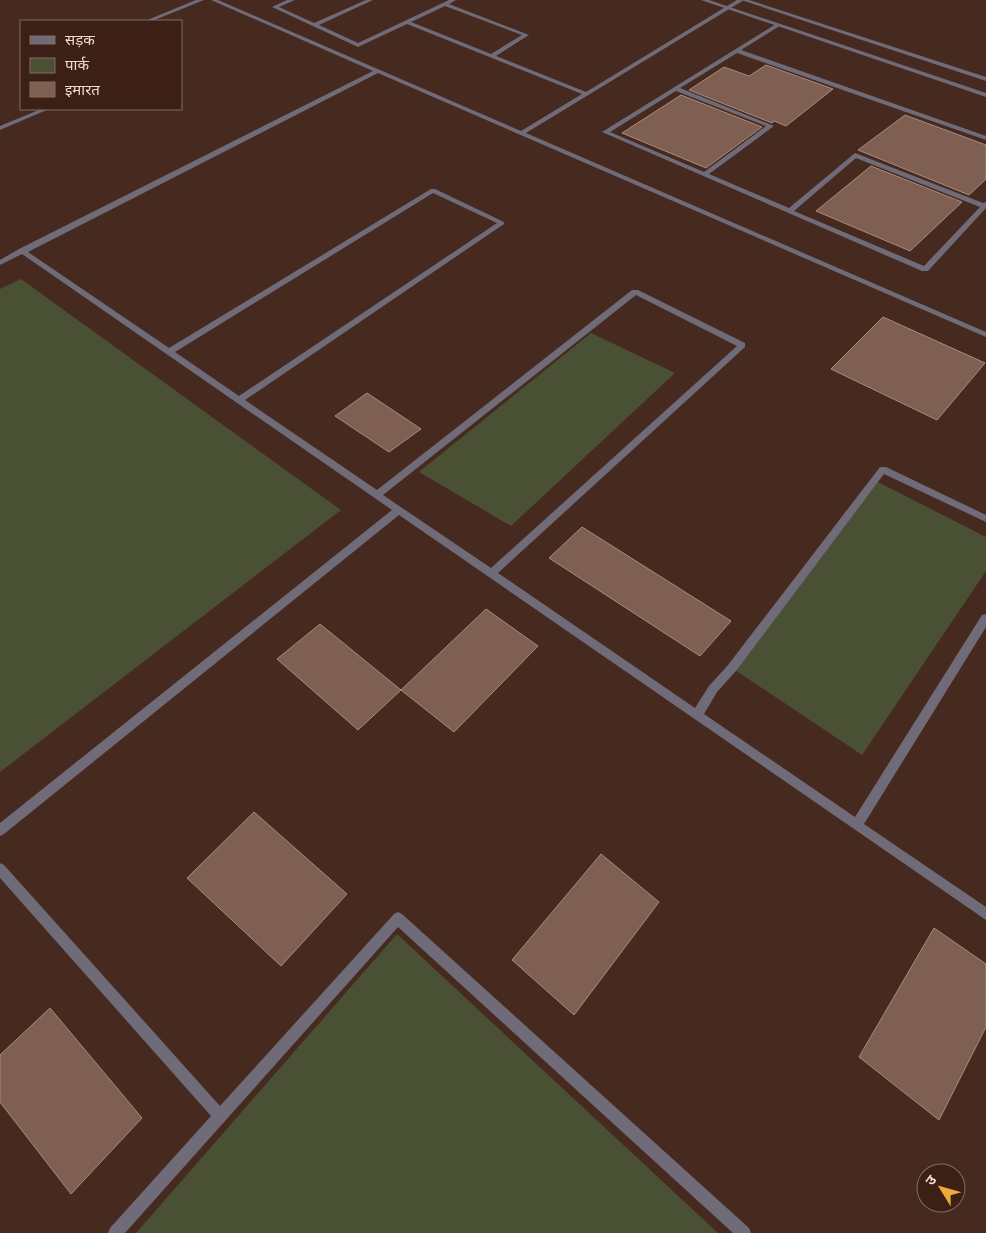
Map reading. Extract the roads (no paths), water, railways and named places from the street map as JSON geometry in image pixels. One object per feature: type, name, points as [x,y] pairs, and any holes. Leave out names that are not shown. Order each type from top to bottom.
[{"type":"street","points":[[150,20],[200,0]]},
{"type":"street","points":[[214,0],[986,336]]},
{"type":"street","points":[[292,0],[275,7],[358,45],[453,0]]},
{"type":"street","points":[[314,25],[370,0]]},
{"type":"street","points":[[704,0],[986,95]]},
{"type":"street","points":[[522,133],[742,0],[986,79]]},
{"type":"street","points":[[445,4],[526,35],[492,56]]},
{"type":"street","points":[[407,22],[586,94]]},
{"type":"street","points":[[778,25],[605,132],[925,269],[985,205],[855,156],[791,210]]},
{"type":"street","points":[[738,51],[986,138]]},
{"type":"street","points":[[0,263],[378,71]]},
{"type":"street","points":[[676,89],[771,126],[704,175]]},
{"type":"street","points":[[0,128],[44,110]]},
{"type":"street","points":[[169,352],[433,190],[502,223],[239,400]]},
{"type":"street","points":[[22,251],[986,914]]},
{"type":"street","points":[[377,495],[635,292],[742,345],[491,574]]},
{"type":"street","points":[[697,715],[713,689],[732,668],[883,469],[986,519]]},
{"type":"street","points":[[0,830],[399,510]]},
{"type":"street","points":[[857,825],[986,618]]},
{"type":"street","points":[[0,870],[220,1116]]},
{"type":"street","points":[[115,1233],[398,918],[744,1233]]}]
